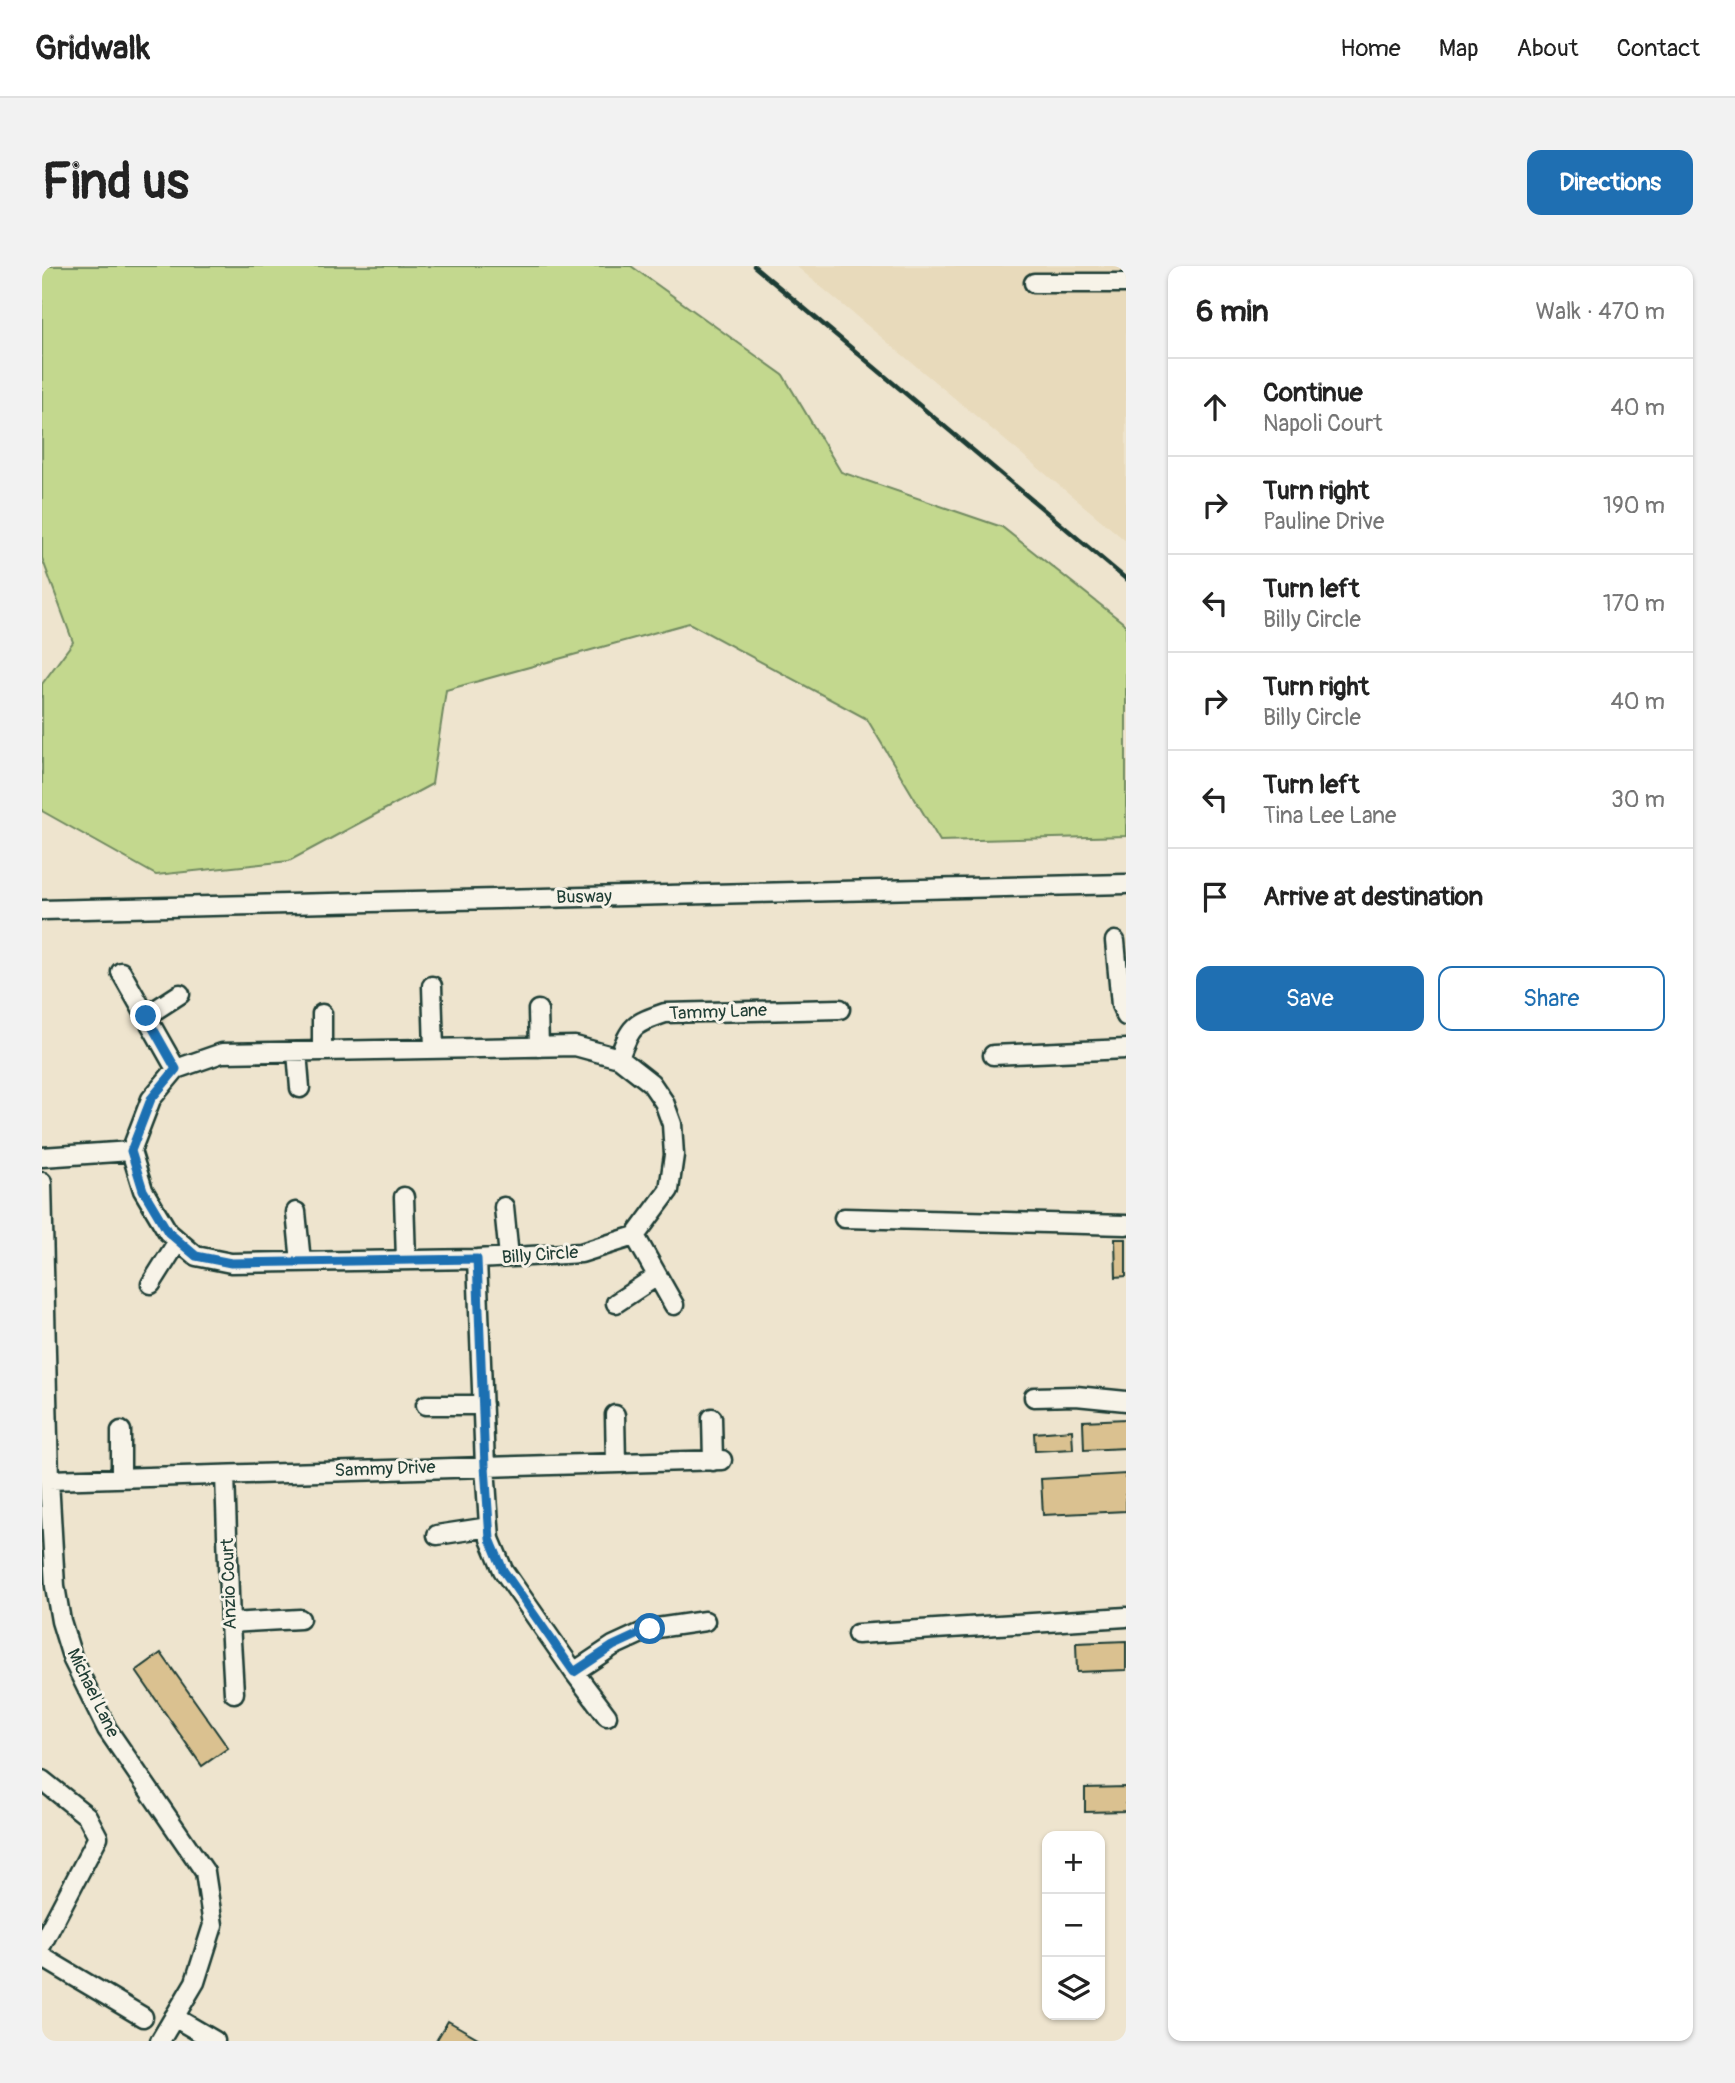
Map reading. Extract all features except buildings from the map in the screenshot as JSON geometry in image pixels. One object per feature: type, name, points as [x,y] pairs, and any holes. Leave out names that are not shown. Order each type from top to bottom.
[{"type":"street","points":[[1034,283],[1126,283]]},
{"type":"street","name":"Busway","points":[[42,910],[1126,884]]},
{"type":"street","points":[[1115,941],[1121,1005],[1126,1016]]},
{"type":"street","points":[[121,972],[176,1069]]},
{"type":"street","points":[[432,986],[434,1049]]},
{"type":"street","points":[[146,1016],[180,994]]},
{"type":"street","name":"Tammy Lane","points":[[619,1058],[627,1037],[639,1022],[666,1013],[840,1009]]},
{"type":"street","points":[[538,1010],[539,1047]]},
{"type":"street","points":[[322,1014],[322,1051]]},
{"type":"street","points":[[42,1157],[131,1151],[151,1099],[176,1069],[222,1053],[575,1046],[619,1058],[651,1083],[664,1102],[672,1124],[674,1155],[669,1190],[635,1236],[674,1305]]},
{"type":"street","points":[[993,1055],[1126,1049]]},
{"type":"street","points":[[297,1052],[300,1088]]},
{"type":"street","name":"Billy Circle","points":[[131,1151],[143,1190],[168,1232],[196,1256],[231,1263],[477,1259],[581,1253],[635,1236]]},
{"type":"street","name":"Michael Lane","points":[[42,1182],[49,1480],[55,1586],[61,1621],[73,1660],[107,1728],[205,1872],[213,1925],[195,1982],[160,2041]]},
{"type":"street","points":[[404,1197],[406,1260]]},
{"type":"street","points":[[504,1206],[509,1257]]},
{"type":"street","points":[[296,1212],[301,1262]]},
{"type":"street","points":[[844,1218],[1126,1225]]},
{"type":"street","points":[[151,1284],[178,1241]]},
{"type":"street","points":[[477,1259],[490,1539],[503,1570],[607,1716]]},
{"type":"street","points":[[616,1303],[657,1276]]},
{"type":"street","points":[[1034,1397],[1076,1396],[1126,1401]]},
{"type":"street","points":[[426,1405],[483,1405]]},
{"type":"street","points":[[615,1415],[616,1463]]},
{"type":"street","name":"Sammy Drive","points":[[49,1480],[718,1460],[712,1418]]},
{"type":"street","points":[[121,1431],[121,1478]]},
{"type":"street","name":"Anzio Court","points":[[225,1475],[234,1693]]},
{"type":"street","points":[[438,1535],[489,1527]]},
{"type":"street","points":[[857,1634],[1126,1617]]},
{"type":"street","points":[[230,1623],[300,1619]]},
{"type":"street","points":[[574,1672],[613,1646],[650,1629],[705,1621]]},
{"type":"street","points":[[42,1780],[87,1816],[98,1837],[42,1944]]},
{"type":"street","points":[[42,1957],[143,2017]]},
{"type":"street","points":[[174,2017],[212,2040]]},
{"type":"shaded area","points":[[796,266],[1126,266],[1126,541]]},
{"type":"green space","points":[[42,266],[631,266],[783,375],[841,472],[1002,527],[1126,625],[1126,836],[940,841],[867,719],[689,623],[446,690],[432,784],[289,861],[156,875],[42,811],[42,684],[73,642],[42,558]]},
{"type":"railway","points":[[754,266],[1126,579]]},
{"type":"route","points":[[146,1016],[176,1069],[151,1099],[131,1151],[143,1190],[168,1232],[196,1256],[231,1263],[477,1259],[490,1539],[503,1570],[574,1672],[613,1646],[650,1629]]}]
